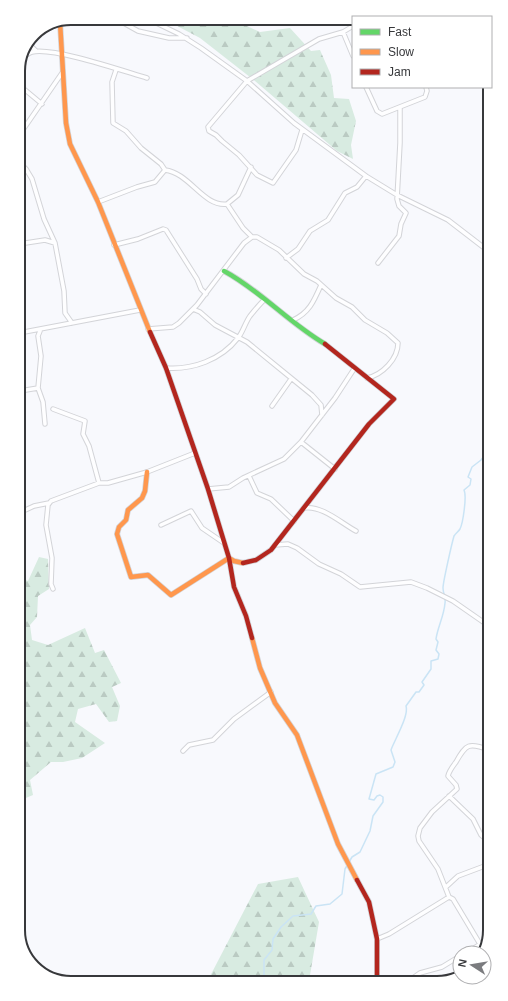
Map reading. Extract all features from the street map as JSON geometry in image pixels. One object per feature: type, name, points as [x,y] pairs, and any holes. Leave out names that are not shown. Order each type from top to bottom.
[{"type":"street","points":[[127,25],[138,31],[169,38],[186,38]]},
{"type":"street","points":[[160,25],[186,38],[247,81],[302,130],[366,176],[397,195],[448,220],[483,247]]},
{"type":"street","points":[[60,26],[66,123],[70,144],[98,202],[140,310],[166,368],[208,490],[229,558],[234,587],[246,616],[260,668],[278,708],[300,742],[318,788],[324,810],[338,844],[369,902],[377,939],[377,976]]},
{"type":"street","points":[[302,130],[296,150],[273,183],[257,175],[251,167],[216,135],[209,131],[208,127],[247,81],[319,39],[343,32],[352,27]]},
{"type":"street","points":[[343,32],[352,54]]},
{"type":"street","points":[[32,47],[36,51]]},
{"type":"street","points":[[29,54],[36,51],[61,55],[101,64],[116,70],[146,78]]},
{"type":"street","points":[[116,70],[112,82],[113,123],[126,131],[141,148],[161,164],[165,170],[180,175],[216,204],[227,204],[238,195],[251,167]]},
{"type":"street","points":[[25,127],[62,73]]},
{"type":"street","points":[[366,88],[379,114],[400,108],[425,97],[428,91],[426,88]]},
{"type":"street","points":[[25,90],[42,104]]},
{"type":"street","points":[[378,263],[399,236],[401,224],[405,216],[405,211],[397,203],[400,108]]},
{"type":"street","points":[[25,168],[32,179],[44,219],[55,243],[64,291],[65,313],[72,323]]},
{"type":"street","points":[[98,202],[137,187],[155,182],[165,170]]},
{"type":"street","points":[[286,258],[298,249],[310,231],[328,220],[345,193],[357,187],[366,176]]},
{"type":"street","points":[[227,204],[243,228],[252,237]]},
{"type":"street","points":[[114,245],[138,239],[163,229],[166,230],[197,279],[201,289],[206,294]]},
{"type":"street","points":[[148,329],[176,326],[206,294],[246,240],[252,237],[257,237],[275,248],[304,274],[321,285],[340,301],[352,307],[365,320],[388,333],[398,343],[397,353],[380,374],[367,378]]},
{"type":"street","points":[[25,243],[45,240],[55,243]]},
{"type":"street","points":[[224,271],[239,280],[293,320],[309,335],[333,349],[354,369],[394,399],[369,424],[275,546],[262,556],[242,564],[234,563],[229,558]]},
{"type":"street","points":[[293,320],[301,316],[311,306],[321,285]]},
{"type":"street","points":[[166,368],[186,368],[208,361],[220,355],[239,338],[250,316],[264,300]]},
{"type":"street","points":[[193,309],[200,312],[215,325],[247,342],[318,401],[322,409],[322,415]]},
{"type":"street","points":[[25,332],[140,310]]},
{"type":"street","points":[[40,330],[38,336],[41,356],[38,388],[44,406],[45,424]]},
{"type":"street","points":[[208,490],[224,489],[243,478],[284,460],[301,442],[322,415],[354,369]]},
{"type":"street","points":[[272,406],[291,379]]},
{"type":"street","points":[[25,390],[38,388]]},
{"type":"street","points":[[53,409],[85,421],[83,434],[89,446],[99,483]]},
{"type":"street","points":[[301,442],[335,469]]},
{"type":"street","points":[[25,510],[34,506],[49,503],[99,483],[108,483],[148,472],[195,453]]},
{"type":"street","points":[[148,472],[144,495],[128,510],[126,520],[117,530],[131,577],[148,574],[158,582],[166,592],[171,594],[229,558]]},
{"type":"street","points":[[249,476],[257,493],[271,499],[285,510],[294,521]]},
{"type":"street","points":[[49,503],[46,533],[52,552],[51,584],[53,589]]},
{"type":"street","points":[[304,508],[312,508],[327,513],[356,531]]},
{"type":"street","points":[[161,525],[191,511],[202,528],[224,543]]},
{"type":"street","points":[[275,546],[288,544],[297,548],[318,564],[341,574],[360,587],[411,582],[453,601],[483,622]]},
{"type":"street","points":[[183,751],[189,745],[213,740],[234,719],[271,692]]},
{"type":"street","points":[[480,944],[453,899],[449,896],[438,869],[421,845],[418,836],[420,828],[432,812],[457,787],[450,779],[449,773],[463,749],[468,745],[483,748]]},
{"type":"street","points":[[449,796],[473,819],[483,837]]},
{"type":"street","points":[[446,887],[458,876],[483,867]]},
{"type":"street","points":[[377,939],[385,936],[449,896]]},
{"type":"street","points":[[415,976],[420,972],[442,967],[452,961]]},
{"type":"green space","points":[[175,25],[245,25],[260,32],[290,28],[311,51],[320,50],[331,75],[334,98],[349,99],[356,121],[351,145],[353,159],[337,151],[255,81],[200,38]]},
{"type":"green space","points":[[39,557],[48,559],[49,589],[38,596],[37,617],[30,625],[32,640],[48,645],[85,628],[95,653],[104,650],[121,683],[112,687],[120,706],[117,721],[109,722],[96,704],[78,709],[75,722],[105,743],[82,758],[63,762],[51,762],[30,780],[33,795],[25,798],[25,580],[28,581]]},
{"type":"green space","points":[[298,877],[319,922],[310,976],[210,976],[258,884]]},
{"type":"waterway","points":[[264,976],[264,960],[272,950],[273,939],[281,927],[293,916],[311,914],[316,906],[330,904],[342,894],[345,869],[352,857],[360,852],[370,831],[373,816],[383,802],[383,797],[380,795],[374,800],[369,799],[376,774],[393,767],[395,762],[391,750],[404,721],[406,706],[416,692],[419,692],[424,685],[422,682],[431,669],[431,661],[438,659],[439,654],[436,650],[438,642],[436,639],[445,601],[443,584],[454,536],[460,529],[462,521],[465,503],[464,490],[470,485],[471,479],[468,477],[472,467],[483,457]]},
{"type":"traffic: fast","points":[[224,271],[250,288],[299,327],[325,344]]},
{"type":"traffic: slow","points":[[60,26],[66,123],[70,144],[98,202],[150,332]]},
{"type":"traffic: slow","points":[[147,472],[145,491],[142,498],[128,510],[126,520],[119,527],[117,534],[131,577],[148,575],[171,595],[229,558],[243,563]]},
{"type":"traffic: slow","points":[[252,638],[260,668],[275,703],[297,735],[338,844],[357,880]]},
{"type":"traffic: jam","points":[[150,332],[166,368],[208,489],[229,558],[234,587],[246,616],[252,638]]},
{"type":"traffic: jam","points":[[243,563],[256,560],[271,550],[369,424],[394,399],[325,344]]},
{"type":"traffic: jam","points":[[357,880],[369,902],[377,939],[377,976]]}]
